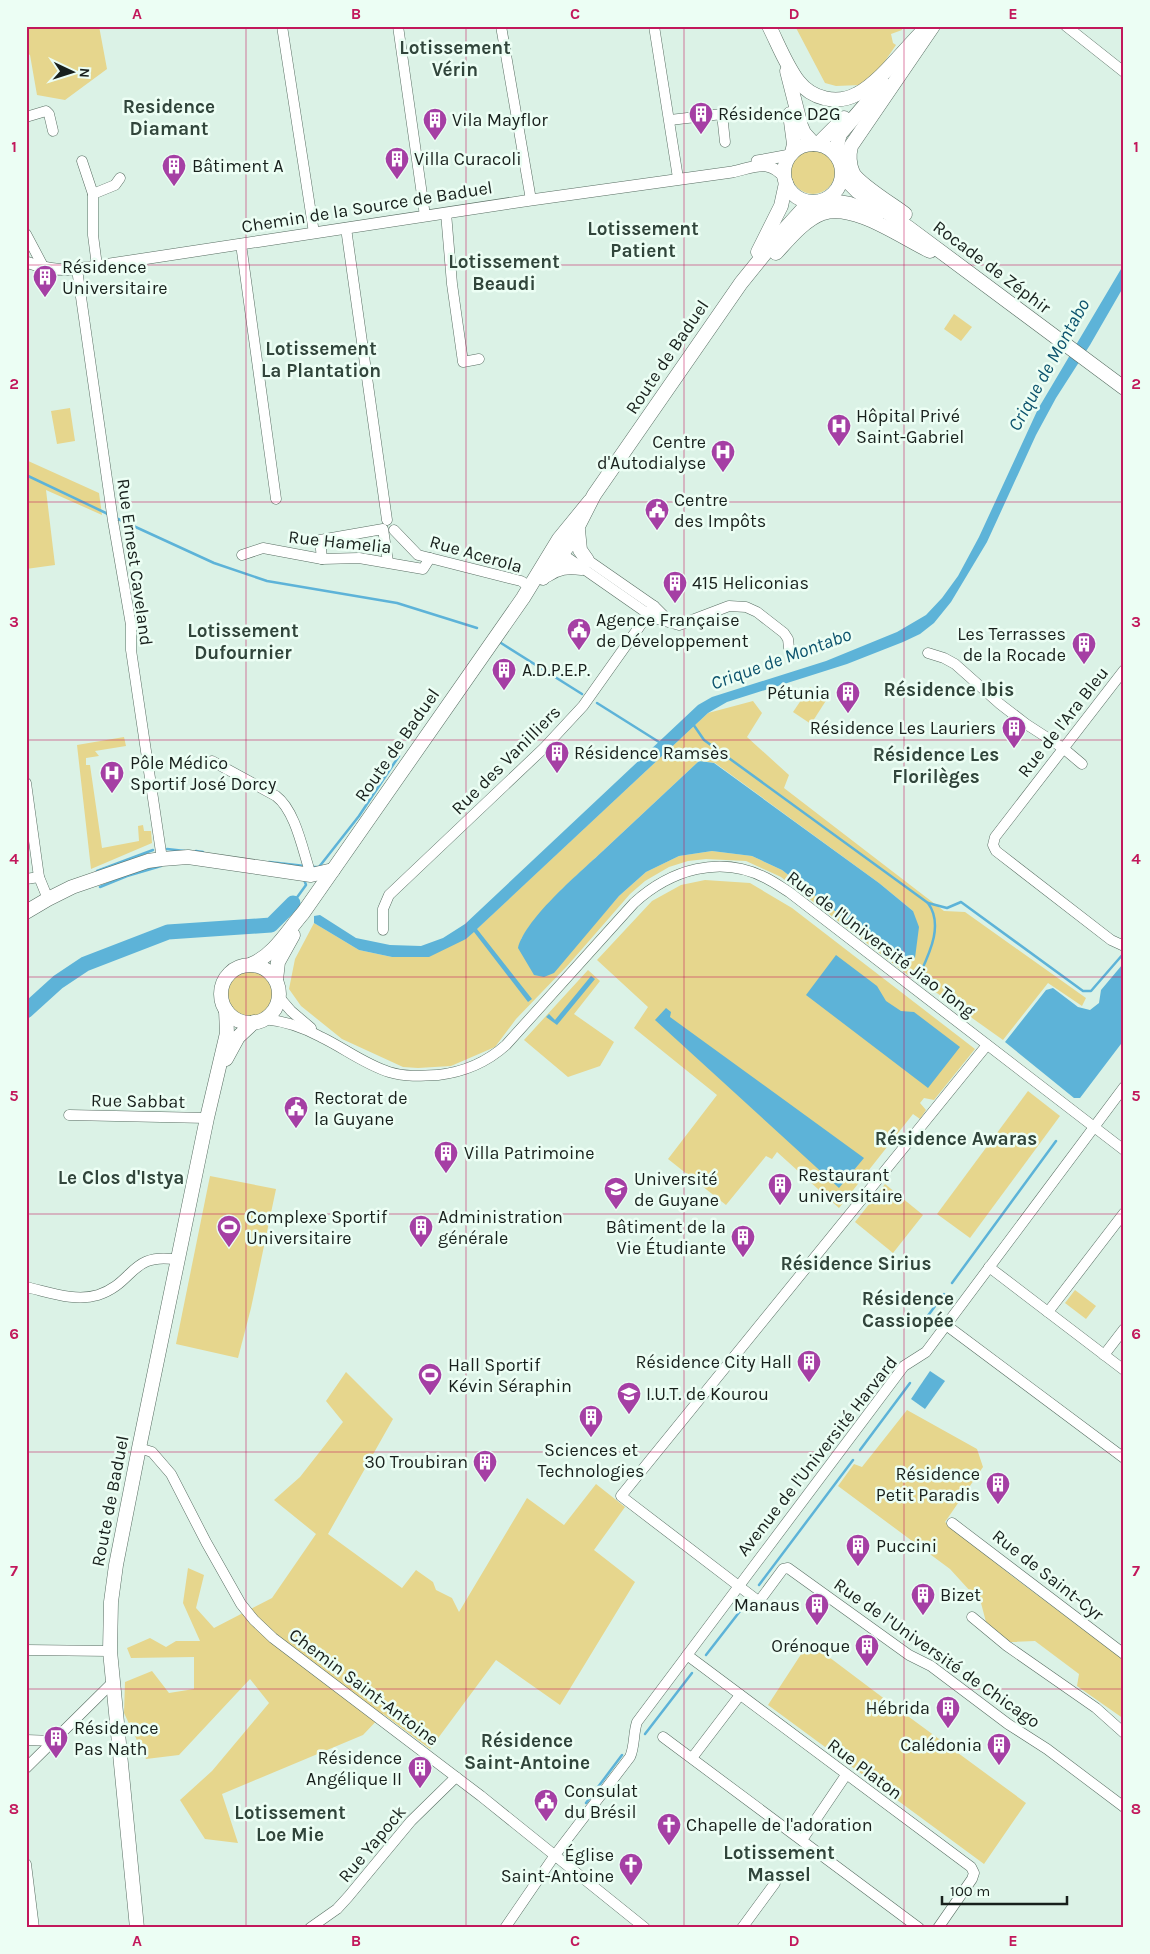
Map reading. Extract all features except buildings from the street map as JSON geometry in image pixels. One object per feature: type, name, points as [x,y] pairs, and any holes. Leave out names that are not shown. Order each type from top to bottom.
[{"type":"main road","points":[[763,26],[790,80],[804,133],[816,144],[826,147],[841,166]]},
{"type":"main road","points":[[769,26],[798,81],[818,97],[837,100],[858,94],[931,26]]},
{"type":"main road","points":[[777,55],[785,87],[794,144],[785,166],[785,181],[796,197],[820,201],[837,191],[842,179],[836,144],[840,134],[931,26]]},
{"type":"main road","points":[[791,154],[800,147],[816,144],[931,26]]},
{"type":"main road","points":[[931,26],[850,146],[849,154],[854,174],[923,229],[947,251],[956,263]]},
{"type":"main road","name":"Rocade de Zéphir","points":[[841,166],[848,182],[857,191],[956,263],[1067,348],[1124,388]]},
{"type":"main road","name":"Route de Baduel","points":[[741,283],[782,206],[785,181]]},
{"type":"main road","name":"Rocade de Zéphir","points":[[820,201],[850,204],[909,228]]},
{"type":"main road","name":"Route de Baduel","points":[[526,592],[542,578],[590,501],[741,283],[802,210],[820,201]]},
{"type":"main road","points":[[727,302],[799,229],[822,213],[833,211],[845,212],[893,230],[915,244],[956,263]]},
{"type":"main road","name":"Rocade de Zéphir","points":[[1101,372],[1124,394]]},
{"type":"main road","name":"Route de Baduel","points":[[252,964],[258,962],[274,948],[303,912],[526,592],[561,547],[578,530],[590,501]]},
{"type":"main road","points":[[542,578],[555,570],[585,564],[580,550],[578,530]]},
{"type":"main road","points":[[26,912],[72,887],[148,861],[162,859],[188,857],[311,875],[333,870]]},
{"type":"main road","points":[[311,875],[312,899]]},
{"type":"main road","name":"Route de Baduel","points":[[276,980],[278,962],[296,930],[303,912]]},
{"type":"main road","points":[[252,964],[266,969],[276,980],[279,997],[274,1010],[259,1021],[247,1023],[235,1019],[226,1010],[222,1002],[220,989],[226,977],[237,967],[252,964]]},
{"type":"main road","name":"Route de Baduel","points":[[137,1928],[112,1684],[109,1621],[112,1584],[207,1118],[227,1033],[226,1010]]},
{"type":"main road","name":"Route de Baduel","points":[[214,1087],[224,1062],[238,1037],[259,1021]]},
{"type":"street","points":[[282,26],[314,233]]},
{"type":"street","points":[[398,26],[425,216]]},
{"type":"street","points":[[501,26],[531,200]]},
{"type":"street","points":[[654,26],[678,178]]},
{"type":"street","points":[[1066,26],[1124,72]]},
{"type":"street","points":[[26,116],[46,111],[49,114],[53,131]]},
{"type":"street","points":[[670,120],[722,114],[725,142]]},
{"type":"street","name":"Chemin de la Source de Baduel","points":[[714,173],[752,162],[791,154]]},
{"type":"street","points":[[82,161],[94,194],[93,235],[97,266]]},
{"type":"street","name":"Chemin de la Source de Baduel","points":[[26,262],[61,271],[77,269],[678,178],[769,166],[778,170],[785,181]]},
{"type":"street","points":[[94,194],[115,185],[120,178]]},
{"type":"street","points":[[446,213],[452,284],[463,362],[479,359]]},
{"type":"street","points":[[346,228],[387,520]]},
{"type":"street","points":[[26,234],[44,268]]},
{"type":"street","points":[[241,244],[276,498]]},
{"type":"street","name":"Rue Ernest Caveland","points":[[77,269],[113,521],[131,625],[131,650],[162,859]]},
{"type":"street","points":[[322,559],[320,540],[383,529],[388,562]]},
{"type":"street","name":"Rue Acerola","points":[[394,530],[418,554],[521,581],[526,592]]},
{"type":"street","points":[[561,547],[671,623],[684,624],[729,606],[746,607],[757,612],[784,633],[790,648]]},
{"type":"street","name":"Rue Hamelia","points":[[242,555],[262,548],[322,559],[359,558],[423,569],[430,558]]},
{"type":"street","name":"Rue des Vanilliers","points":[[383,930],[383,909],[389,896],[544,748],[583,706],[651,610]]},
{"type":"street","points":[[928,653],[944,658],[954,664],[1019,719],[1063,748],[1082,764]]},
{"type":"street","name":"Rue de l'Ara Bleu","points":[[1124,670],[993,841],[996,851],[1111,940],[1124,946]]},
{"type":"street","points":[[212,760],[276,796],[285,804],[311,875]]},
{"type":"street","points":[[26,784],[39,877],[48,899]]},
{"type":"street","name":"Rue de l'Université Jiao Tong","points":[[321,1037],[376,1067],[398,1074],[422,1076],[448,1074],[475,1066],[494,1056],[506,1045],[628,909],[650,888],[672,876],[697,868],[722,866],[742,869],[765,877],[789,892],[1124,1150]]},
{"type":"street","points":[[26,879],[39,877]]},
{"type":"street","points":[[279,997],[291,1011],[321,1037]]},
{"type":"street","points":[[259,1021],[294,1025],[321,1037]]},
{"type":"street","points":[[737,1587],[621,1496],[987,1045]]},
{"type":"street","name":"Avenue de l'Université Harvard","points":[[505,1928],[555,1855],[630,1757],[633,1750],[633,1733],[637,1722],[904,1366],[926,1352],[1124,1087]]},
{"type":"street","name":"Rue Sabbat","points":[[69,1115],[207,1118]]},
{"type":"street","points":[[1048,1312],[1124,1213]]},
{"type":"street","points":[[26,1287],[67,1297],[89,1297],[112,1288],[150,1259],[159,1257],[179,1260]]},
{"type":"street","points":[[989,1267],[1124,1370]]},
{"type":"street","points":[[946,1325],[1124,1458]]},
{"type":"street","points":[[1104,1355],[1124,1329]]},
{"type":"street","name":"Chemin Saint-Antoine","points":[[139,1448],[152,1452],[171,1474],[234,1593],[254,1620],[273,1638],[456,1777],[645,1928]]},
{"type":"street","name":"Rue de Saint-Cyr","points":[[952,1522],[1124,1654]]},
{"type":"street","name":"Rue de l’Université de Chicago","points":[[737,1587],[760,1600],[784,1569],[788,1568],[909,1655],[931,1666],[1008,1724],[1047,1749],[1124,1806]]},
{"type":"street","points":[[972,1617],[1007,1646],[1096,1708],[1124,1733]]},
{"type":"street","points":[[26,1650],[110,1651]]},
{"type":"street","name":"Rue Platon","points":[[687,1655],[973,1870],[972,1879],[942,1926]]},
{"type":"street","points":[[26,1768],[112,1684]]},
{"type":"street","points":[[692,1758],[740,1694]]},
{"type":"street","points":[[662,1737],[919,1928]]},
{"type":"street","points":[[26,1740],[55,1741]]},
{"type":"street","points":[[802,1840],[846,1775]]},
{"type":"street","name":"Rue Yapock","points":[[310,1928],[337,1909],[411,1821],[456,1777]]},
{"type":"street","points":[[26,1864],[34,1928]]},
{"type":"street","points":[[742,1928],[775,1883]]},
{"type":"shaded area","points":[[26,26],[99,26],[107,69],[65,100],[37,95],[30,55],[26,53]]},
{"type":"shaded area","points":[[795,26],[902,26],[902,30],[891,34],[893,43],[896,45],[883,64],[861,85],[836,86],[825,83]]},
{"type":"shaded area","points":[[813,150],[825,154],[831,160],[835,172],[831,184],[825,190],[813,194],[801,190],[795,184],[791,172],[795,160],[801,154]]},
{"type":"shaded area","points":[[954,314],[972,327],[961,341],[944,329]]},
{"type":"shaded area","points":[[70,408],[75,441],[57,444],[51,411]]},
{"type":"shaded area","points":[[26,460],[99,493],[102,515],[46,490],[55,565],[26,569]]},
{"type":"shaded area","points":[[810,687],[827,699],[811,724],[793,712]]},
{"type":"shaded area","points":[[753,701],[762,713],[747,737],[789,775],[784,788],[944,911],[965,912],[1086,998],[1082,1006],[1048,983],[1003,1040],[913,976],[908,975],[781,877],[746,861],[706,859],[688,861],[669,867],[645,881],[630,894],[568,965],[516,1019],[495,1047],[451,1066],[403,1067],[342,1039],[301,1006],[289,989],[295,959],[314,923],[359,950],[392,957],[466,939],[708,713]],"holes":[[[699,761],[715,763],[879,883],[913,911],[902,963],[782,870],[752,856],[712,851],[679,856],[646,872],[619,896],[591,928],[521,939],[531,924],[561,890]]]},
{"type":"shaded area","points":[[124,737],[126,746],[95,751],[99,756],[86,758],[86,765],[90,765],[102,848],[139,841],[138,826],[143,825],[144,831],[151,831],[152,843],[91,869],[77,745]]},
{"type":"shaded area","points":[[705,880],[750,883],[792,908],[975,1049],[934,1100],[924,1098],[920,1103],[926,1110],[920,1119],[913,1114],[839,1208],[777,1152],[772,1159],[766,1156],[726,1205],[668,1159],[717,1095],[634,1028],[648,1007],[597,960],[652,901],[681,885]]},
{"type":"shaded area","points":[[250,970],[259,972],[267,977],[272,985],[274,994],[272,1003],[267,1011],[259,1016],[250,1018],[241,1016],[233,1011],[228,1003],[226,994],[228,985],[233,977],[241,972]]},
{"type":"shaded area","points":[[588,970],[600,981],[574,1014],[614,1042],[600,1066],[568,1077],[524,1040]]},
{"type":"shaded area","points":[[1028,1091],[1060,1116],[970,1238],[937,1214]]},
{"type":"shaded area","name":"Complexe Sportif Universitaire","points":[[210,1176],[276,1189],[251,1308],[238,1358],[176,1344]]},
{"type":"shaded area","points":[[885,1184],[923,1215],[893,1253],[855,1222]]},
{"type":"shaded area","points":[[1075,1290],[1096,1306],[1086,1319],[1065,1303]]},
{"type":"shaded area","points":[[346,1372],[393,1419],[328,1534],[402,1588],[416,1570],[433,1582],[436,1590],[452,1598],[459,1612],[527,1498],[564,1525],[596,1484],[625,1507],[594,1550],[635,1582],[560,1705],[496,1660],[430,1749],[383,1714],[363,1735],[222,1794],[238,1843],[205,1839],[180,1800],[212,1771],[269,1703],[250,1679],[179,1755],[146,1759],[124,1713],[125,1682],[152,1671],[169,1693],[194,1689],[194,1657],[131,1658],[127,1648],[150,1638],[166,1647],[176,1641],[200,1641],[183,1603],[188,1568],[204,1575],[196,1608],[214,1628],[272,1598],[316,1534],[274,1500],[300,1477],[343,1422],[326,1401]]},
{"type":"shaded area","points":[[907,1410],[977,1449],[983,1467],[945,1522],[1012,1576],[1124,1660],[1124,1719],[1077,1686],[1079,1674],[1035,1641],[1010,1642],[986,1622],[981,1603],[950,1569],[838,1486],[854,1464],[862,1467]]},
{"type":"shaded area","points":[[809,1642],[1026,1803],[984,1864],[768,1705]]},
{"type":"water","points":[[1124,264],[1124,286],[1090,345],[1056,398],[1036,435],[987,542],[951,602],[934,623],[920,634],[903,642],[847,664],[727,702],[708,713],[477,929],[532,999],[528,1002],[474,932],[466,939],[429,957],[392,957],[359,950],[314,923],[314,916],[320,915],[356,938],[390,945],[421,946],[443,938],[465,924],[698,705],[712,697],[826,661],[897,632],[926,615],[942,598],[958,576],[979,537],[1038,409]]},
{"type":"water","points":[[699,761],[714,763],[879,883],[913,911],[919,927],[915,958],[902,963],[782,870],[752,856],[712,851],[679,856],[646,872],[619,896],[554,973],[544,977],[534,975],[518,948],[523,936],[532,923],[556,895]]},
{"type":"water","points":[[836,955],[877,986],[886,1001],[901,1011],[914,1012],[960,1047],[928,1088],[806,995]]},
{"type":"water","points":[[1124,965],[1124,1040],[1080,1098],[1074,1098],[1005,1042],[1046,990],[1053,988],[1078,1007],[1090,1010],[1099,1003],[1101,990]]},
{"type":"water","points":[[591,976],[595,979],[557,1025],[546,1017],[549,1014],[555,1020]]},
{"type":"water","points":[[666,1008],[671,1012],[670,1017],[864,1158],[839,1188],[655,1020]]},
{"type":"water","points":[[930,1371],[945,1381],[925,1409],[911,1399]]},
{"type":"waterway","points":[[26,475],[108,514]]},
{"type":"waterway","points":[[116,518],[214,563],[267,581],[397,603],[477,628]]},
{"type":"waterway","points":[[501,643],[582,694]]},
{"type":"waterway","points":[[597,703],[659,742]]},
{"type":"waterway","points":[[693,724],[704,740],[928,903],[933,912],[935,930],[930,949],[919,976]]},
{"type":"waterway","points":[[313,867],[319,867],[359,816],[399,756]]},
{"type":"waterway","points":[[167,849],[185,851]]},
{"type":"waterway","points":[[97,871],[153,850]]},
{"type":"waterway","points":[[196,851],[203,852]]},
{"type":"waterway","points":[[269,862],[305,866]]},
{"type":"waterway","points":[[100,887],[127,876],[161,866]]},
{"type":"waterway","points":[[293,903],[306,885],[304,879]]},
{"type":"waterway","points":[[928,903],[947,908],[961,902],[1083,991],[1091,991],[1124,953]]},
{"type":"waterway","name":"Crique de Montabo","points":[[26,1011],[58,982],[85,964],[168,932],[271,925],[293,903]]},
{"type":"waterway","points":[[952,1283],[1056,1141]]},
{"type":"waterway","points":[[924,1321],[944,1294]]},
{"type":"waterway","points":[[860,1450],[910,1383]]},
{"type":"waterway","points":[[759,1585],[853,1460]]},
{"type":"waterway","points":[[706,1655],[744,1606]]},
{"type":"waterway","points":[[645,1734],[692,1673]]},
{"type":"waterway","points":[[586,1803],[622,1755]]},
{"type":"place","name":"Résidence D2G","points":[[701,135]]},
{"type":"place","name":"Vila Mayflor","points":[[435,141]]},
{"type":"place","name":"Villa Curacoli","points":[[397,180]]},
{"type":"place","name":"Bâtiment A","points":[[174,187]]},
{"type":"place","name":"Résidence Universitaire","points":[[45,298]]},
{"type":"place","name":"Hôpital Privé Saint-Gabriel","points":[[839,447]]},
{"type":"place","name":"Centre d'Autodialyse","points":[[723,473]]},
{"type":"place","name":"Centre des Impôts","points":[[657,531]]},
{"type":"place","name":"415 Heliconias","points":[[675,604]]},
{"type":"place","name":"Agence Française de Développement","points":[[579,651]]},
{"type":"place","name":"Les Terrasses de la Rocade","points":[[1084,665]]},
{"type":"place","name":"A.D.P.E.P.","points":[[504,691]]},
{"type":"place","name":"Pétunia","points":[[848,714]]},
{"type":"place","name":"Résidence Les Lauriers","points":[[1014,749]]},
{"type":"place","name":"Résidence Ramsès","points":[[557,774]]},
{"type":"place","name":"Pôle Médico Sportif José Dorcy","points":[[112,794]]},
{"type":"place","name":"Rectorat de la Guyane","points":[[296,1129]]},
{"type":"place","name":"Villa Patrimoine","points":[[446,1174]]},
{"type":"place","name":"Restaurant universitaire","points":[[780,1206]]},
{"type":"place","name":"Université de Guyane","points":[[616,1210]]},
{"type":"place","name":"Complexe Sportif Universitaire","points":[[229,1248]]},
{"type":"place","name":"Administration générale","points":[[421,1248]]},
{"type":"place","name":"Bâtiment de la Vie Étudiante","points":[[743,1258]]},
{"type":"place","name":"Résidence City Hall","points":[[809,1383]]},
{"type":"place","name":"Hall Sportif Kévin Séraphin","points":[[430,1396]]},
{"type":"place","name":"I.U.T. de Kourou","points":[[629,1415]]},
{"type":"place","name":"Sciences et Technologies","points":[[591,1438]]},
{"type":"place","name":"30 Troubiran","points":[[485,1483]]},
{"type":"place","name":"Résidence Petit Paradis","points":[[998,1505]]},
{"type":"place","name":"Puccini","points":[[858,1567]]},
{"type":"place","name":"Bizet","points":[[923,1616]]},
{"type":"place","name":"Manaus","points":[[817,1626]]},
{"type":"place","name":"Orénoque","points":[[867,1667]]},
{"type":"place","name":"Hébrida","points":[[948,1729]]},
{"type":"place","name":"Résidence Pas Nath","points":[[56,1759]]},
{"type":"place","name":"Calédonia","points":[[999,1766]]},
{"type":"place","name":"Résidence Angélique II","points":[[420,1789]]},
{"type":"place","name":"Consulat du Brésil","points":[[546,1822]]},
{"type":"place","name":"Chapelle de l'adoration","points":[[669,1846]]},
{"type":"place","name":"Église Saint-Antoine","points":[[631,1886]]},
{"type":"district","name":"Lotissement Vérin","points":[[455,59]]},
{"type":"district","name":"Residence Diamant","points":[[169,118]]},
{"type":"district","name":"Lotissement Patient","points":[[643,240]]},
{"type":"district","name":"Lotissement Beaudi","points":[[504,273]]},
{"type":"district","name":"Lotissement La Plantation","points":[[321,360]]},
{"type":"district","name":"Lotissement Dufournier","points":[[243,642]]},
{"type":"district","name":"Résidence Ibis","points":[[949,690]]},
{"type":"district","name":"Résidence Les Florilèges","points":[[936,766]]},
{"type":"district","name":"Résidence Awaras","points":[[956,1139]]},
{"type":"district","name":"Le Clos d'Istya","points":[[121,1178]]},
{"type":"district","name":"Résidence Sirius","points":[[856,1264]]},
{"type":"district","name":"Résidence Cassiopée","points":[[908,1310]]},
{"type":"district","name":"Résidence Saint-Antoine","points":[[527,1752]]},
{"type":"district","name":"Lotissement Loe Mie","points":[[290,1824]]},
{"type":"district","name":"Lotissement Massel","points":[[779,1864]]}]
